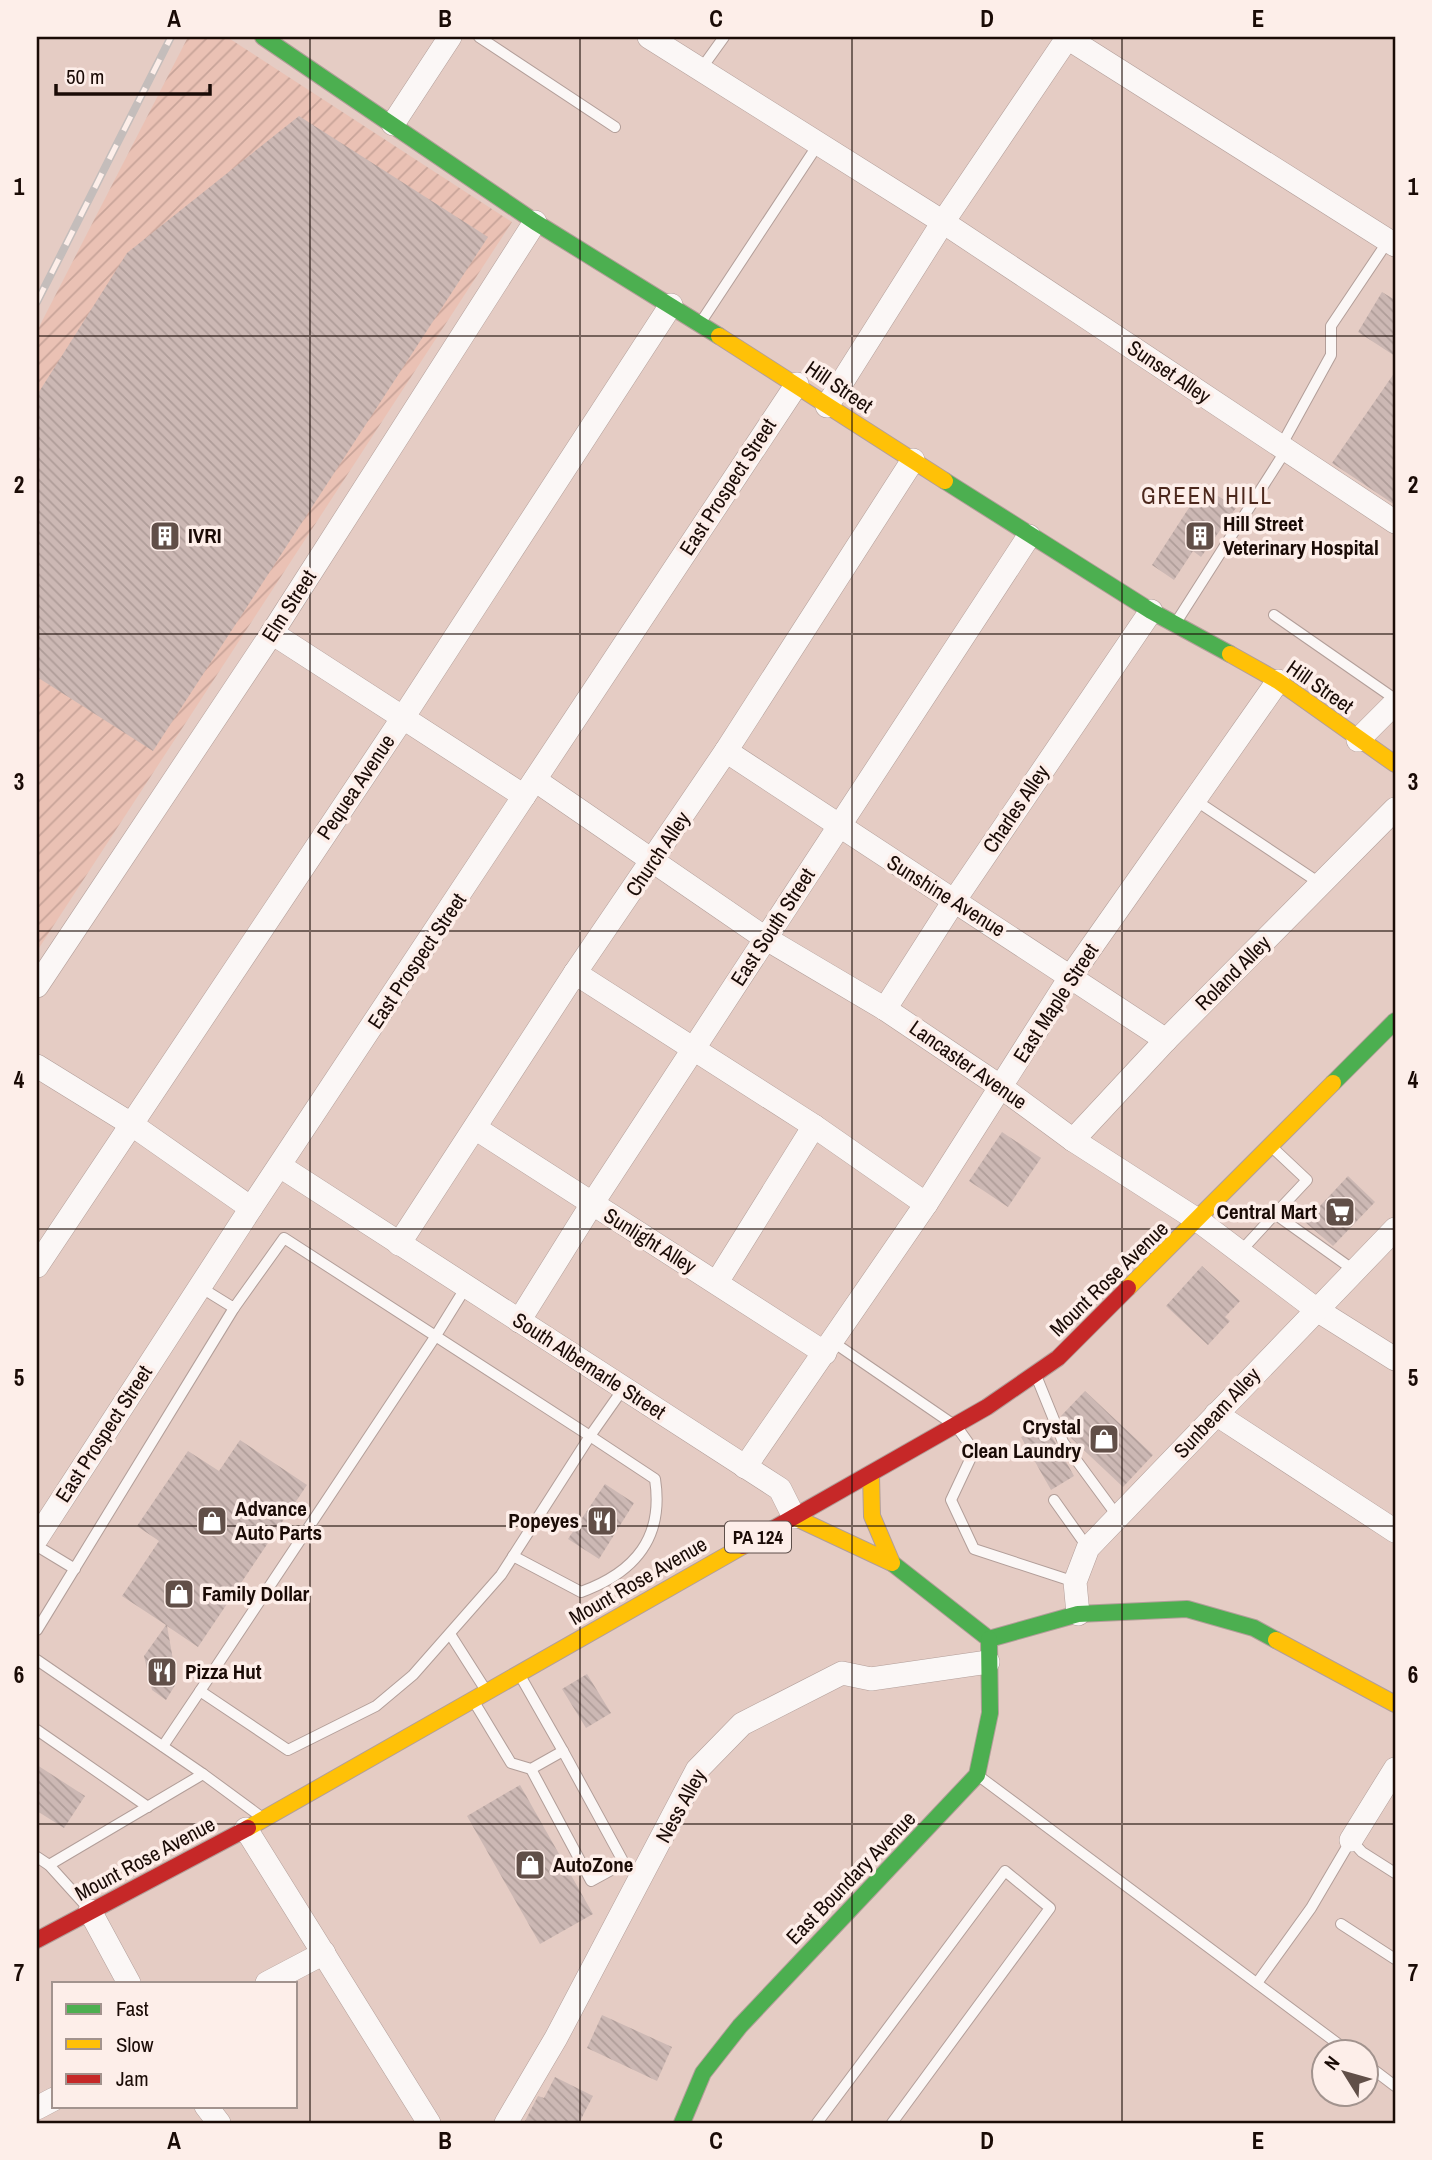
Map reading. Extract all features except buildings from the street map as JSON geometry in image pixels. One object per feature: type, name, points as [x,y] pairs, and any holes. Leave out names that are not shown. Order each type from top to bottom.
[{"type":"main road","name":"Hill Street","points":[[274,40],[535,222],[796,384],[827,407],[1029,536],[1151,611],[1278,681],[1395,764]]},
{"type":"main road","name":"Mount Rose Avenue","points":[[37,1940],[255,1824],[957,1427],[1058,1358],[1199,1221],[1395,1021]]},
{"type":"main road","points":[[871,1475],[872,1516],[892,1563]]},
{"type":"main road","points":[[794,1517],[892,1563],[988,1650],[989,1713],[977,1775]]},
{"type":"main road","points":[[988,1650],[1079,1615],[1187,1609],[1254,1628],[1395,1704]]},
{"type":"main road","name":"East Boundary Avenue","points":[[682,2123],[703,2073],[740,2026],[977,1775]]},
{"type":"street","points":[[393,124],[450,37]]},
{"type":"street","name":"Sunset Alley","points":[[649,37],[943,222],[1395,522]]},
{"type":"street","points":[[827,407],[943,222],[1067,37],[1392,243]]},
{"type":"street","name":"Elm Street","points":[[37,986],[272,633],[535,222]]},
{"type":"street","name":"Pequea Avenue","points":[[37,1266],[404,716],[671,305]]},
{"type":"street","name":"East Prospect Street","points":[[37,1538],[251,1208],[796,384]]},
{"type":"street","name":"Church Alley","points":[[399,1244],[575,973],[655,860],[912,460]]},
{"type":"street","name":"East South Street","points":[[519,1321],[592,1204],[1029,536]]},
{"type":"street","name":"Charles Alley","points":[[885,1009],[954,901],[1151,611]]},
{"type":"street","name":"Lancaster Avenue","points":[[272,633],[404,716],[655,860],[765,939],[885,1009],[1002,1087],[1073,1140],[1199,1221],[1317,1310],[1395,1359]]},
{"type":"street","name":"East Maple Street","points":[[746,1467],[926,1204],[1071,976],[1278,681]]},
{"type":"street","points":[[1358,740],[1395,701]]},
{"type":"street","name":"Sunshine Avenue","points":[[726,751],[839,828],[1166,1040]]},
{"type":"street","name":"Roland Alley","points":[[1073,1140],[1166,1040],[1395,809]]},
{"type":"street","points":[[575,973],[814,1126],[926,1204]]},
{"type":"street","points":[[37,1066],[131,1124],[251,1208]]},
{"type":"street","points":[[717,1282],[814,1126]]},
{"type":"street","name":"Sunlight Alley","points":[[475,1128],[717,1282],[829,1347]]},
{"type":"street","name":"South Albemarle Street","points":[[280,1166],[780,1489],[794,1517]]},
{"type":"street","name":"Sunbeam Alley","points":[[1079,1615],[1075,1582],[1088,1548],[1395,1228]]},
{"type":"street","points":[[1216,1414],[1395,1531]]},
{"type":"street","name":"Ness Alley","points":[[506,2123],[634,1869],[697,1770],[742,1724],[842,1673],[871,1679],[988,1650]]},
{"type":"street","points":[[1351,1840],[1395,1769]]},
{"type":"street","points":[[255,1824],[324,1953],[429,2123]]},
{"type":"street","points":[[90,1911],[128,1982]]},
{"type":"street","points":[[269,1982],[324,1953]]},
{"type":"street","points":[[208,2108],[219,2123]]},
{"type":"lane","points":[[479,37],[615,127]]},
{"type":"lane","points":[[701,69],[724,37]]},
{"type":"lane","points":[[700,323],[819,143]]},
{"type":"lane","points":[[1175,624],[1283,448],[1331,355],[1331,326],[1392,243]]},
{"type":"lane","points":[[1274,615],[1395,701]]},
{"type":"lane","points":[[1195,800],[1321,884]]},
{"type":"lane","points":[[1240,1252],[1307,1180],[1271,1147]]},
{"type":"lane","points":[[1275,1214],[1355,1270]]},
{"type":"lane","points":[[37,1630],[234,1308],[284,1238],[655,1479],[658,1502],[655,1528],[638,1558],[581,1592],[513,1556]]},
{"type":"lane","points":[[200,1287],[234,1308]]},
{"type":"lane","points":[[163,1746],[466,1287]]},
{"type":"lane","points":[[829,1347],[957,1427],[974,1451],[951,1500],[974,1549],[1075,1582]]},
{"type":"lane","points":[[1035,1374],[1063,1442],[1118,1517]]},
{"type":"lane","points":[[200,1691],[288,1750],[376,1706],[413,1675],[501,1575],[624,1388]]},
{"type":"lane","points":[[1055,1500],[1088,1548]]},
{"type":"lane","points":[[37,1546],[75,1569]]},
{"type":"lane","points":[[450,1634],[511,1763],[531,1769],[591,1881],[634,1869],[562,1751],[519,1673]]},
{"type":"lane","points":[[37,1660],[203,1774],[255,1824]]},
{"type":"lane","points":[[37,1730],[148,1807]]},
{"type":"lane","points":[[531,1769],[562,1751]]},
{"type":"lane","points":[[49,1865],[203,1774]]},
{"type":"lane","points":[[977,1775],[1330,2038]]},
{"type":"lane","points":[[1257,1983],[1311,1908],[1351,1840],[1362,1852],[1395,1873]]},
{"type":"lane","points":[[37,1857],[49,1865],[90,1911]]},
{"type":"lane","points":[[817,2123],[1005,1871],[1051,1908],[892,2123]]},
{"type":"lane","points":[[1341,1924],[1395,1959]]},
{"type":"lane","points":[[1380,2075],[1395,2086]]},
{"type":"shaded area","name":"IVRI","points":[[188,37],[227,37],[512,222],[37,951],[37,331]]},
{"type":"railway","points":[[37,302],[171,37]]},
{"type":"traffic: fast","points":[[263,37],[535,222],[719,336]]},
{"type":"traffic: fast","points":[[945,481],[1151,611],[1230,654]]},
{"type":"traffic: fast","points":[[1333,1083],[1395,1021]]},
{"type":"traffic: fast","points":[[892,1563],[989,1639],[1078,1614],[1187,1609],[1254,1628],[1276,1640]]},
{"type":"traffic: fast","points":[[682,2123],[703,2073],[740,2026],[977,1775],[990,1713],[989,1639]]},
{"type":"traffic: slow","points":[[719,336],[945,481]]},
{"type":"traffic: slow","points":[[1230,654],[1278,681],[1395,764]]},
{"type":"traffic: slow","points":[[1128,1288],[1333,1083]]},
{"type":"traffic: slow","points":[[794,1517],[892,1563],[872,1516],[871,1475]]},
{"type":"traffic: slow","points":[[248,1828],[743,1546]]},
{"type":"traffic: slow","points":[[1276,1640],[1395,1704]]},
{"type":"traffic: jam","points":[[743,1546],[987,1407],[1058,1358],[1128,1288]]},
{"type":"traffic: jam","points":[[37,1940],[248,1828]]},
{"type":"place","name":"IVRI","points":[[165,536]]},
{"type":"place","name":"Hill Street Veterinary Hospital","points":[[1200,536]]},
{"type":"place","name":"Central Mart","points":[[1340,1212]]},
{"type":"place","name":"Crystal Clean Laundry","points":[[1104,1439]]},
{"type":"place","name":"Advance Auto Parts","points":[[212,1521]]},
{"type":"place","name":"Popeyes","points":[[602,1521]]},
{"type":"place","name":"Family Dollar","points":[[179,1594]]},
{"type":"place","name":"Pizza Hut","points":[[162,1672]]},
{"type":"place","name":"AutoZone","points":[[530,1865]]},
{"type":"district","name":"GREEN HILL","points":[[1207,496]]}]
